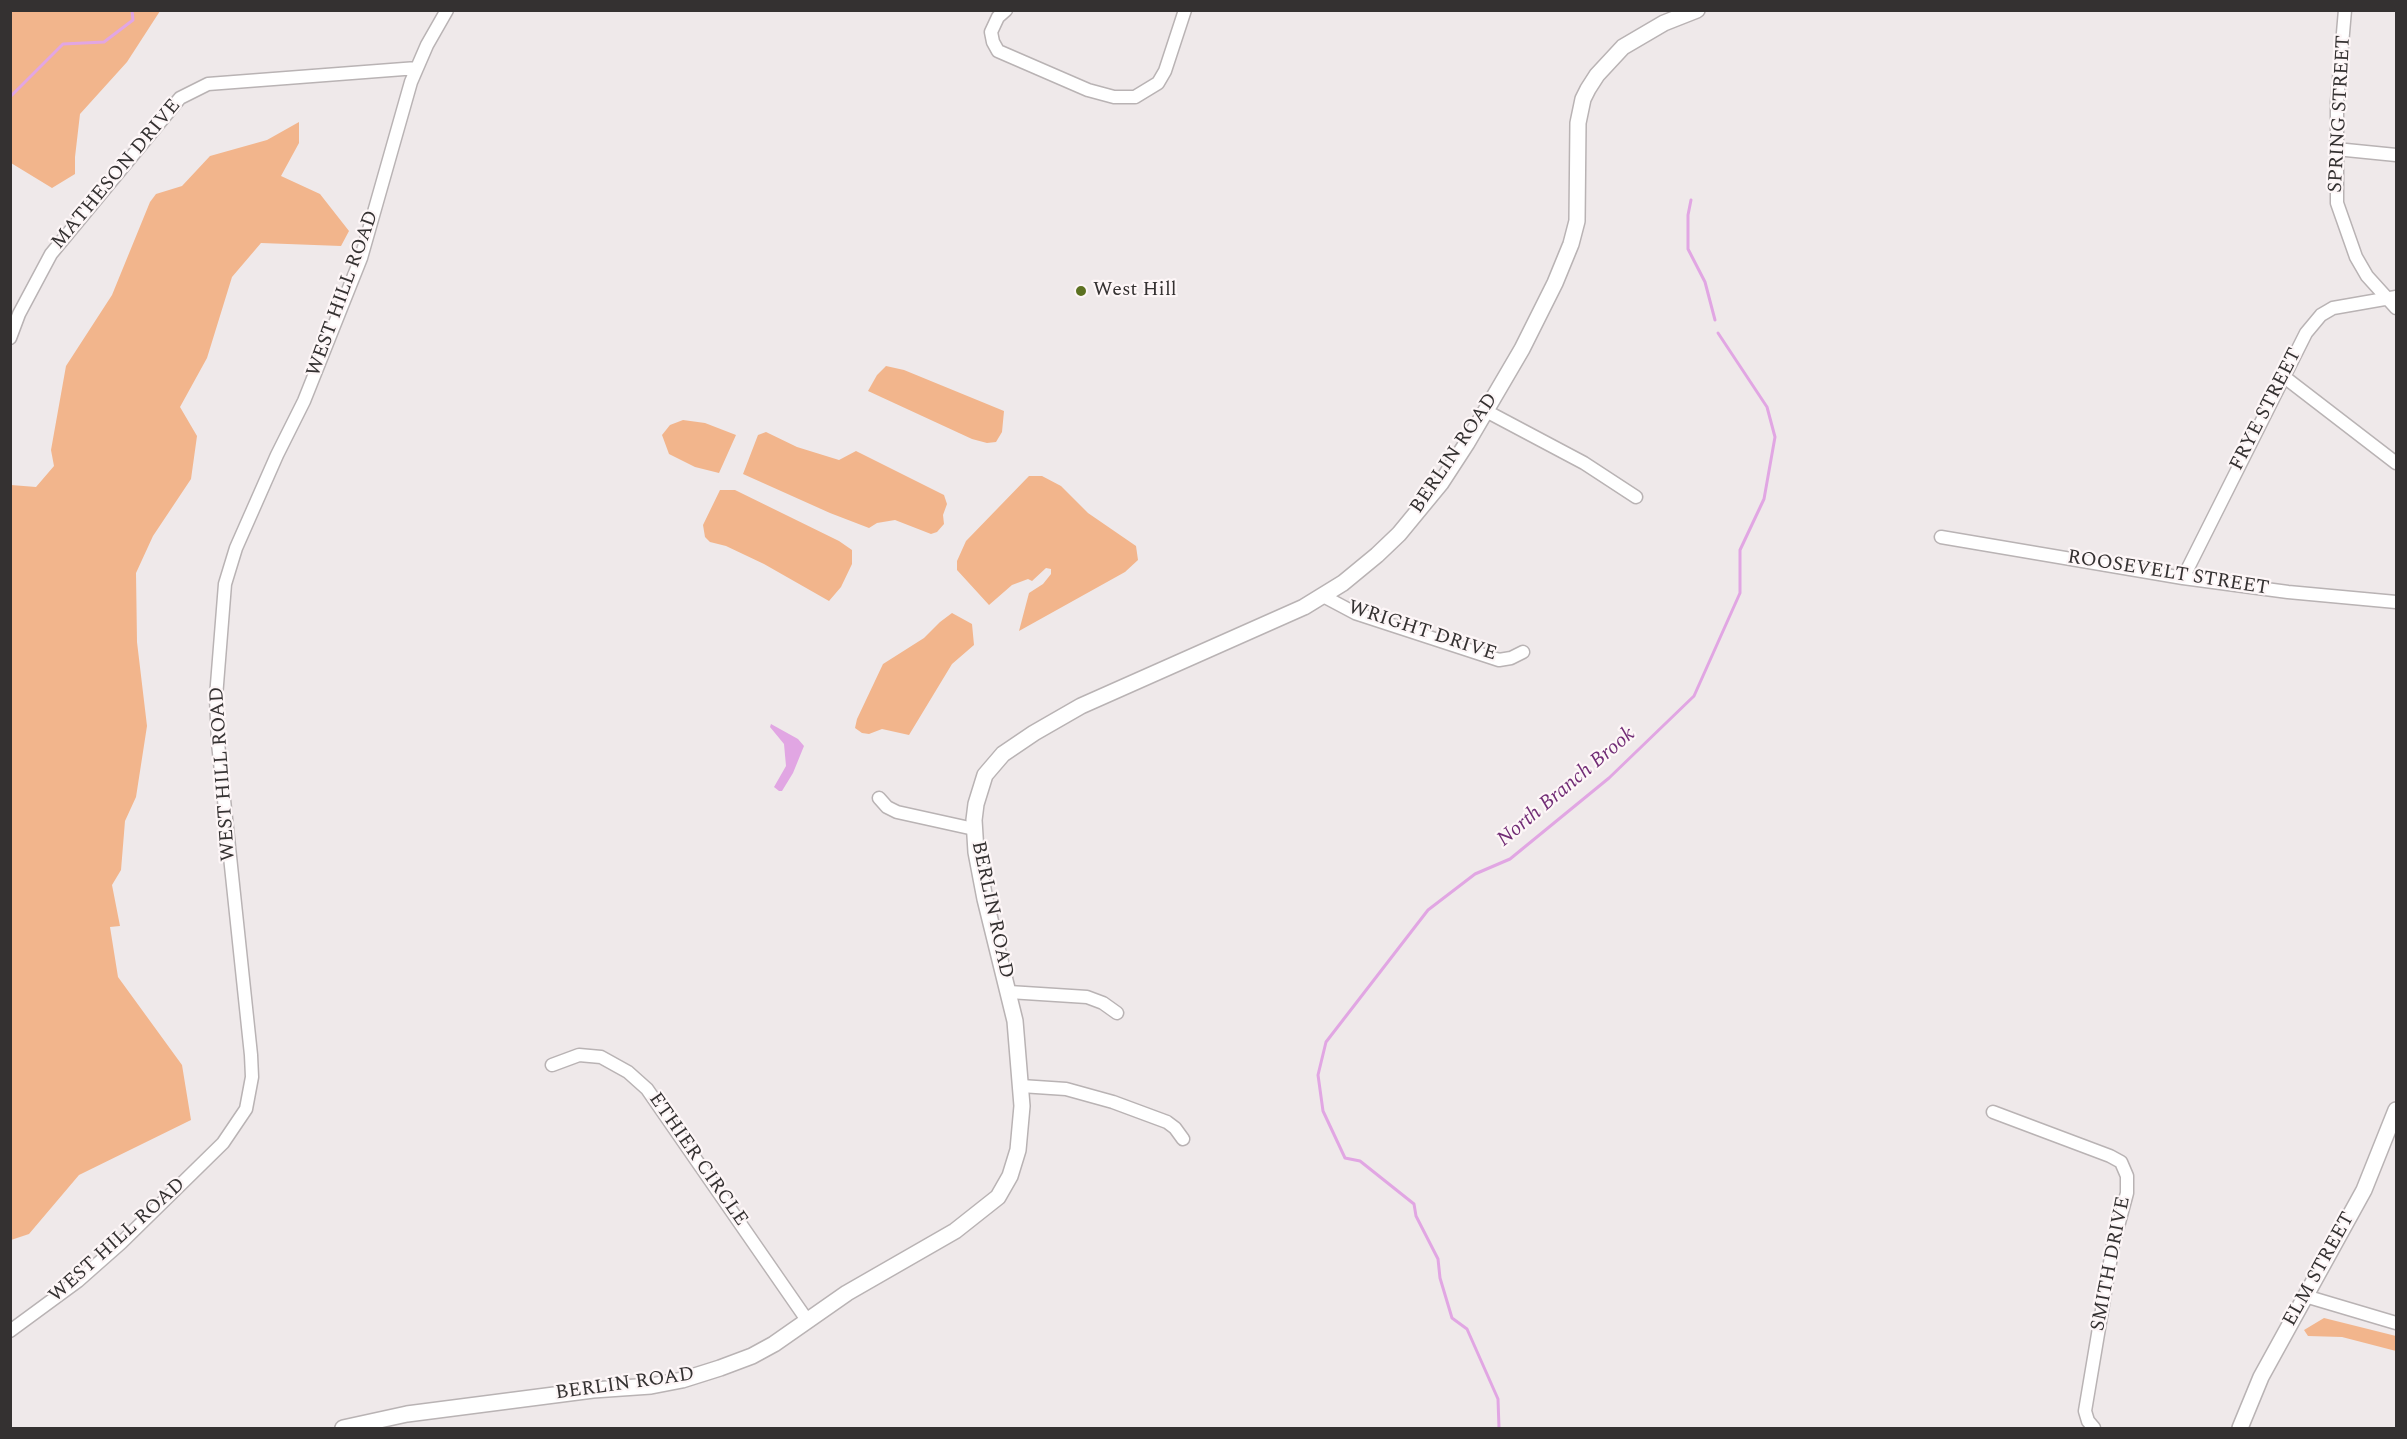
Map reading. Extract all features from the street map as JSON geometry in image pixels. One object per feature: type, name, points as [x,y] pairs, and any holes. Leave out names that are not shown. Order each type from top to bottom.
[{"type":"street","name":"WEST HILL ROAD","points":[[10,1331],[78,1281],[129,1235],[223,1143],[246,1109],[252,1077],[251,1055],[218,743],[216,697],[225,584],[236,548],[303,401],[361,258],[411,82],[447,10]]},
{"type":"street","points":[[1006,10],[998,17],[991,32],[998,51],[1088,90],[1114,97],[1135,97],[1158,83],[1168,62],[1185,10]]},
{"type":"street","name":"BERLIN ROAD","points":[[343,1428],[407,1414],[593,1390],[636,1388],[682,1380],[752,1356],[780,1340],[847,1293],[949,1235],[998,1197],[1010,1176],[1018,1150],[1022,1120],[1021,1086],[1017,1035],[1009,992],[981,884],[974,829],[976,804],[985,775],[1004,754],[1034,733],[1089,702],[1260,627],[1323,596],[1354,574],[1399,534],[1441,483],[1486,411],[1540,316],[1571,244],[1577,221],[1578,123],[1582,99],[1597,75],[1623,48],[1664,23],[1697,10]]},
{"type":"street","name":"SPRING STREET","points":[[2345,10],[2337,102],[2337,203],[2356,257],[2367,276],[2392,297],[2397,308]]},
{"type":"street","name":"MATHESON DRIVE","points":[[10,339],[19,314],[51,254],[180,98],[208,84],[417,68]]},
{"type":"street","points":[[2336,149],[2397,155]]},
{"type":"street","name":"FRYE STREET","points":[[2183,578],[2306,333],[2321,315],[2333,308],[2392,297]]},
{"type":"street","points":[[2283,376],[2397,463]]},
{"type":"street","points":[[1486,411],[1584,463],[1636,497]]},
{"type":"street","name":"ROOSEVELT STREET","points":[[1941,537],[2183,578],[2288,592],[2397,602]]},
{"type":"street","name":"WRIGHT DRIVE","points":[[1323,596],[1355,613],[1499,660],[1511,658],[1523,652]]},
{"type":"street","points":[[879,798],[887,807],[897,812],[974,829]]},
{"type":"street","points":[[1009,992],[1087,997],[1117,1012]]},
{"type":"street","name":"ETHIER CIRCLE","points":[[552,1065],[579,1054],[601,1057],[628,1072],[647,1089],[807,1320]]},
{"type":"street","points":[[1021,1086],[1066,1089],[1113,1102],[1167,1122],[1183,1139]]},
{"type":"street","name":"ELM STREET","points":[[2240,1428],[2261,1377],[2364,1190],[2397,1110]]},
{"type":"street","name":"SMITH DRIVE","points":[[1993,1112],[2110,1156],[2121,1162],[2127,1176],[2127,1193],[2113,1245],[2085,1411],[2088,1421],[2094,1428]]},
{"type":"street","points":[[2305,1296],[2397,1323]]},
{"type":"shaded area","points":[[10,11],[160,11],[127,62],[80,114],[75,174],[52,188],[11,163]]},
{"type":"shaded area","points":[[299,122],[299,143],[281,176],[320,194],[349,231],[341,246],[261,243],[232,277],[207,358],[180,407],[197,436],[191,479],[153,536],[136,573],[137,642],[147,726],[136,797],[125,821],[121,870],[112,885],[120,926],[110,927],[118,977],[182,1065],[191,1120],[79,1175],[29,1234],[11,1240],[11,485],[36,487],[54,466],[51,450],[66,366],[112,295],[150,202],[156,194],[182,186],[210,156],[267,140]]},
{"type":"shaded area","points":[[886,366],[904,370],[1004,411],[1002,432],[996,442],[987,443],[972,439],[868,391],[877,375]]},
{"type":"shaded area","points":[[683,420],[705,423],[736,435],[719,473],[695,467],[669,454],[662,435],[670,425]]},
{"type":"shaded area","points":[[766,432],[797,447],[839,460],[856,451],[944,495],[947,504],[943,515],[944,524],[937,532],[931,534],[895,520],[877,523],[869,528],[743,474],[758,435]]},
{"type":"shaded area","points":[[1029,476],[1042,476],[1061,486],[1088,513],[1136,546],[1138,560],[1125,572],[1019,631],[1029,593],[1043,584],[1051,574],[1051,569],[1046,568],[1032,581],[1028,579],[1012,585],[989,605],[957,570],[957,561],[966,541]]},
{"type":"shaded area","points":[[720,490],[735,490],[839,541],[852,550],[852,564],[841,587],[829,601],[764,564],[726,546],[710,542],[705,537],[703,525]]},
{"type":"shaded area","points":[[952,613],[972,624],[974,645],[952,664],[909,735],[882,729],[869,734],[862,733],[855,728],[883,664],[924,638]]},
{"type":"shaded area","points":[[771,724],[798,739],[804,746],[793,773],[782,791],[774,787],[786,766],[784,744],[770,727]]},
{"type":"shaded area","points":[[2324,1318],[2396,1336],[2396,1351],[2342,1337],[2308,1336],[2304,1330]]},
{"type":"waterway","points":[[10,97],[63,44],[104,42],[133,20],[132,10]]},
{"type":"waterway","name":"North Branch Brook","points":[[1691,200],[1688,215],[1688,249],[1705,282],[1715,320]]},
{"type":"waterway","name":"North Branch Brook","points":[[1499,1428],[1498,1399],[1467,1329],[1452,1318],[1440,1278],[1438,1259],[1416,1216],[1414,1204],[1360,1161],[1345,1158],[1323,1111],[1318,1075],[1326,1042],[1428,910],[1475,874],[1510,859],[1609,778],[1694,696],[1740,593],[1740,550],[1764,499],[1775,437],[1767,407],[1718,333]]},
{"type":"place","name":"West Hill","points":[[1081,291]]}]
